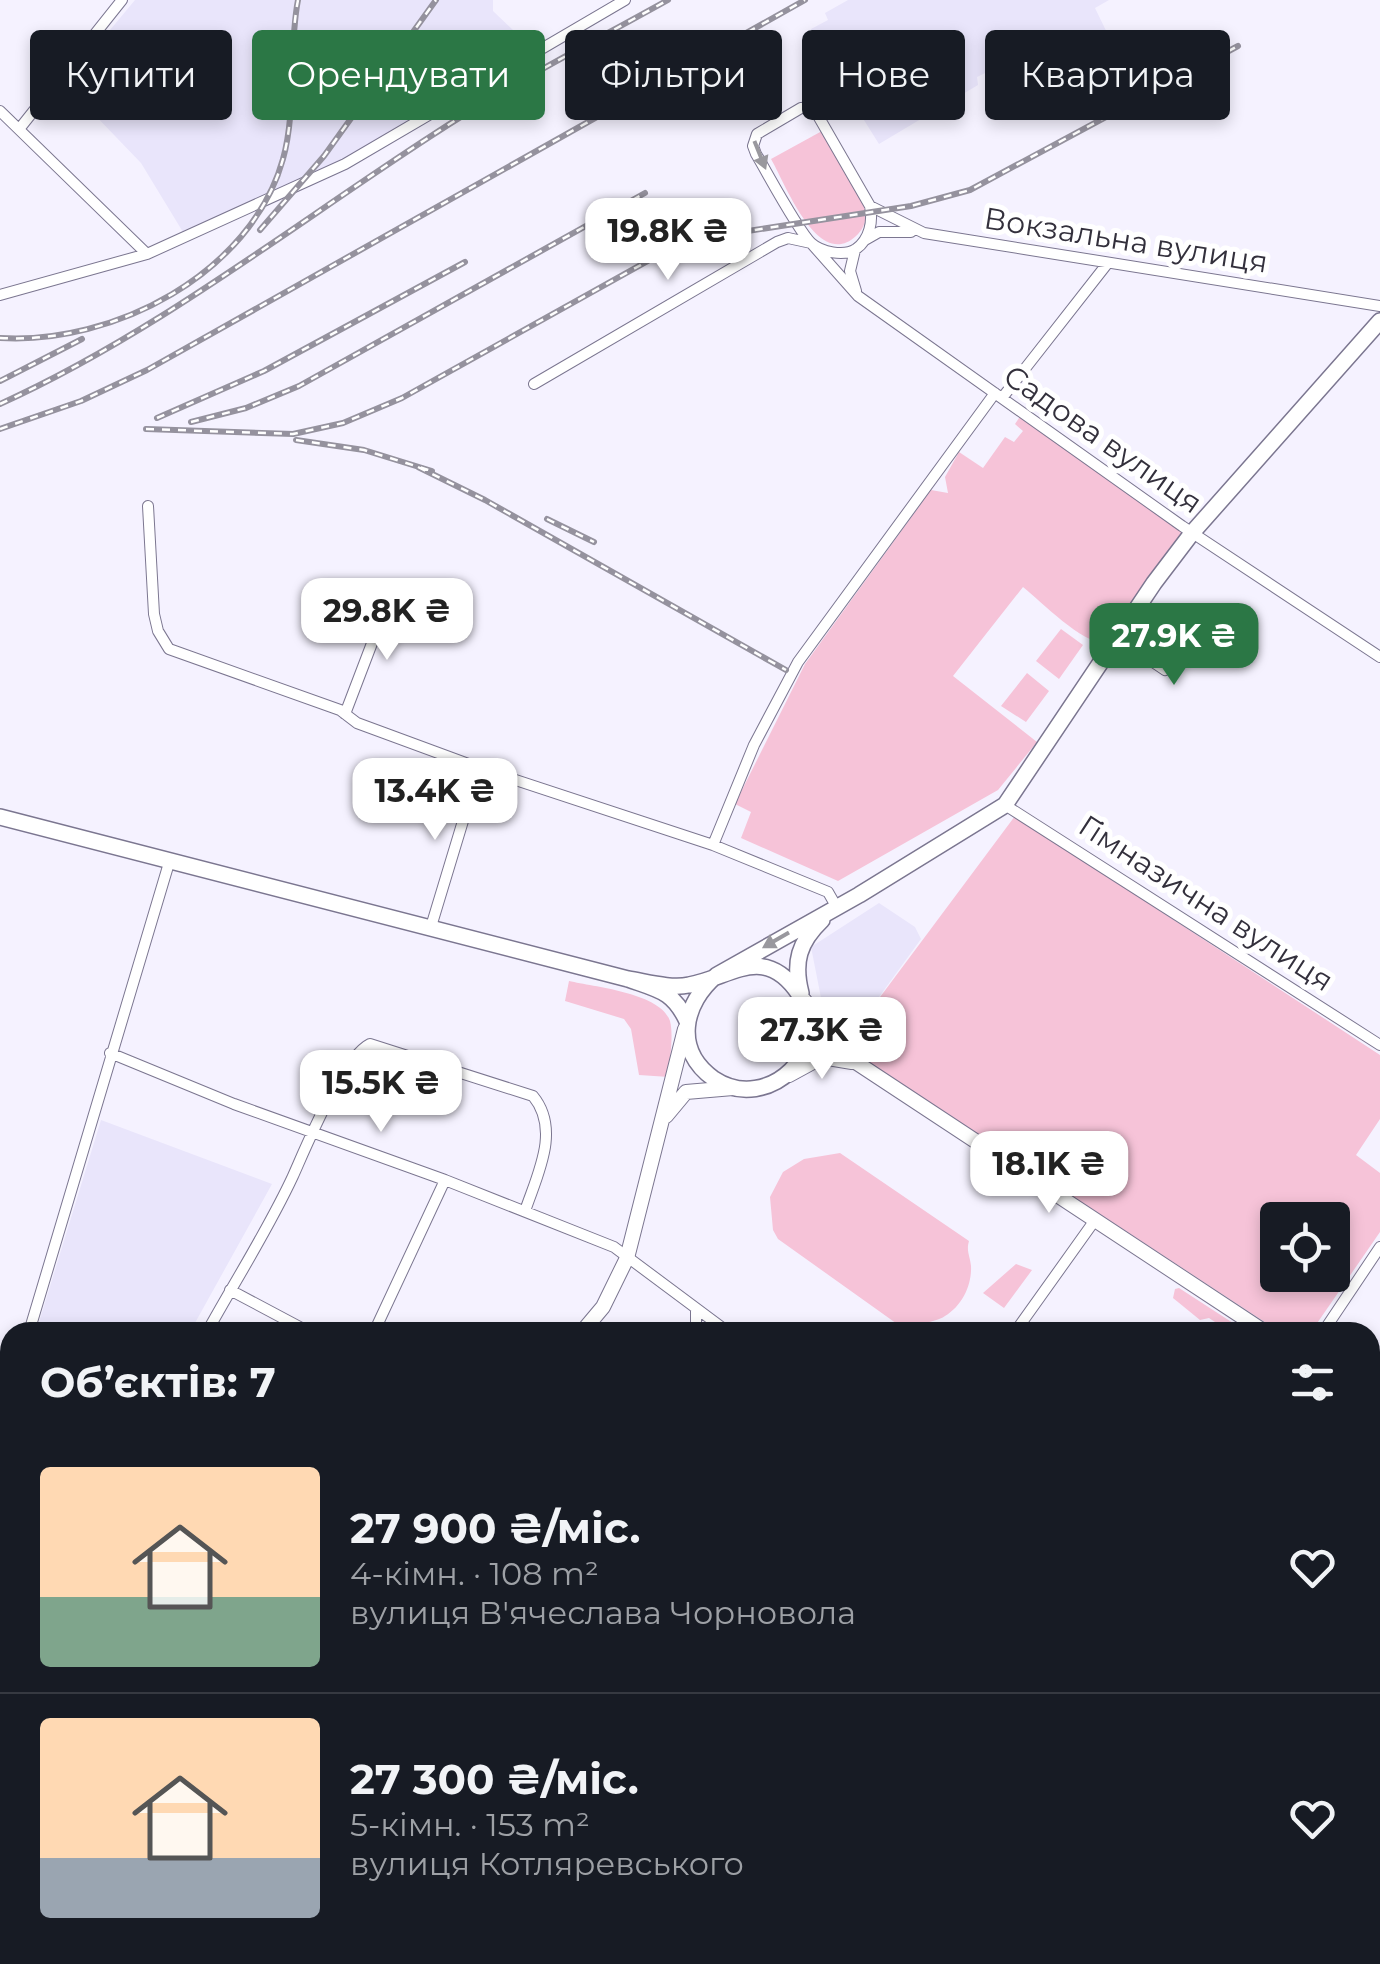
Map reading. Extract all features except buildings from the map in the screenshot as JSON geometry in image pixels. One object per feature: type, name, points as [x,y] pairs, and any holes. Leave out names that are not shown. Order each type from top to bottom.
[{"type":"main road","points":[[590,1322],[603,1306],[627,1258],[657,1129],[692,1003],[702,987],[716,975],[1005,804],[1192,533],[1380,322]]},
{"type":"main road","points":[[0,817],[628,980],[674,998],[687,1022],[694,1056],[704,1070],[733,1088]]},
{"type":"main road","points":[[785,1078],[798,1065],[810,1031],[796,973],[801,945],[836,906]]},
{"type":"main road","points":[[628,980],[683,986],[735,968],[754,966],[773,971],[802,996],[829,1035],[858,1064],[1250,1322]]},
{"type":"main road","points":[[657,1129],[686,1092],[769,1086],[822,1057],[858,1064]]},
{"type":"street","points":[[20,128],[122,0]]},
{"type":"street","points":[[0,295],[148,254],[345,164],[625,0]]},
{"type":"street","points":[[812,244],[756,154],[754,140],[762,129],[801,108],[813,107],[870,206],[872,220],[864,240]]},
{"type":"street","points":[[0,111],[148,254]]},
{"type":"street","name":"Вокзальна вулиця","points":[[870,206],[924,233],[1380,306]]},
{"type":"street","points":[[858,296],[850,271],[855,250],[864,240],[878,232],[924,233]]},
{"type":"street","points":[[534,384],[778,242],[799,239],[829,252],[855,250]]},
{"type":"street","name":"Садова вулиця","points":[[812,244],[858,296],[1192,533],[1380,657]]},
{"type":"street","points":[[713,845],[754,745],[798,662],[999,395],[1108,264]]},
{"type":"street","points":[[148,506],[154,614],[158,631],[169,648],[479,768],[713,845],[828,892],[836,906]]},
{"type":"street","points":[[345,714],[390,596]]},
{"type":"street","points":[[1119,639],[1165,670],[1185,649],[1201,618]]},
{"type":"street","points":[[430,930],[479,768]]},
{"type":"street","name":"Гімназична вулиця","points":[[1005,804],[1380,1044]]},
{"type":"street","points":[[32,1322],[169,863]]},
{"type":"street","points":[[212,1322],[293,1175],[312,1132],[356,1055],[370,1044],[533,1096],[546,1124],[546,1142],[525,1211]]},
{"type":"street","points":[[110,1053],[614,1247],[713,1322]]},
{"type":"street","points":[[379,1322],[445,1180]]},
{"type":"street","points":[[1022,1322],[1095,1220]]},
{"type":"street","points":[[1330,1322],[1380,1247]]},
{"type":"street","points":[[230,1290],[290,1322]]},
{"type":"street","points":[[696,1311],[696,1322]]},
{"type":"shaded area","points":[[135,0],[493,0],[493,11],[513,30],[252,30],[252,120],[420,120],[345,164],[186,237],[141,163],[100,120],[232,120],[232,30],[110,30]]},
{"type":"shaded area","points":[[848,0],[1109,0],[1095,8],[1106,30],[985,30],[985,73],[977,77],[978,85],[965,93],[965,30],[811,30],[828,20],[825,13]]},
{"type":"shaded area","points":[[864,120],[919,120],[879,144]]},
{"type":"shaded area","points":[[822,131],[865,211],[861,230],[842,244],[816,234],[794,204],[771,159]]},
{"type":"shaded area","points":[[1021,415],[1183,531],[1106,643],[1074,630],[1023,587],[953,676],[1037,742],[998,790],[838,881],[741,838],[751,812],[735,804],[805,664],[931,490],[948,493],[945,477],[959,452],[983,468],[1005,437],[1014,442],[1023,431],[1015,424]]},
{"type":"shaded area","points":[[1061,629],[1083,645],[1059,679],[1036,661]]},
{"type":"shaded area","points":[[1027,673],[1049,691],[1026,722],[1001,706]]},
{"type":"shaded area","points":[[1015,816],[1380,1055],[1380,1119],[1356,1155],[1380,1173],[1380,1232],[1350,1275],[1350,1202],[1260,1202],[1260,1292],[1339,1292],[1318,1322],[1265,1322],[863,1059],[857,1028]]},
{"type":"shaded area","points":[[879,903],[915,927],[921,939],[845,1044],[826,1023],[811,947]]},
{"type":"shaded area","points":[[569,981],[626,993],[664,1011],[671,1027],[669,1077],[639,1075],[631,1029],[624,1019],[565,1001]]},
{"type":"shaded area","points":[[101,1120],[272,1184],[196,1322],[39,1322]]},
{"type":"shaded area","points":[[840,1153],[969,1241],[971,1273],[968,1288],[956,1307],[928,1322],[894,1322],[778,1239],[773,1230],[770,1197],[783,1172],[804,1159]]},
{"type":"shaded area","points":[[1016,1264],[1032,1270],[1004,1308],[983,1293]]},
{"type":"shaded area","points":[[1175,1289],[1231,1322],[1200,1320],[1173,1298]]},
{"type":"railway","points":[[0,338],[43,337],[131,315],[172,294],[209,268],[241,236],[266,200],[283,159],[290,120],[298,0]]},
{"type":"railway","points":[[260,230],[324,156],[436,0]]},
{"type":"railway","points":[[0,404],[167,313],[460,118],[668,0]]},
{"type":"railway","points":[[0,429],[81,401],[147,370],[805,0]]},
{"type":"railway","points":[[146,429],[293,434],[343,423],[402,398],[664,252],[709,237],[911,206],[970,190],[1238,46]]},
{"type":"railway","points":[[191,422],[246,408],[299,386],[645,193]]},
{"type":"railway","points":[[157,418],[264,371],[465,262]]},
{"type":"railway","points":[[0,381],[82,339]]},
{"type":"railway","points":[[296,440],[364,450],[432,471]]},
{"type":"railway","points":[[418,467],[485,500],[786,670]]},
{"type":"railway","points":[[547,519],[594,542]]}]
